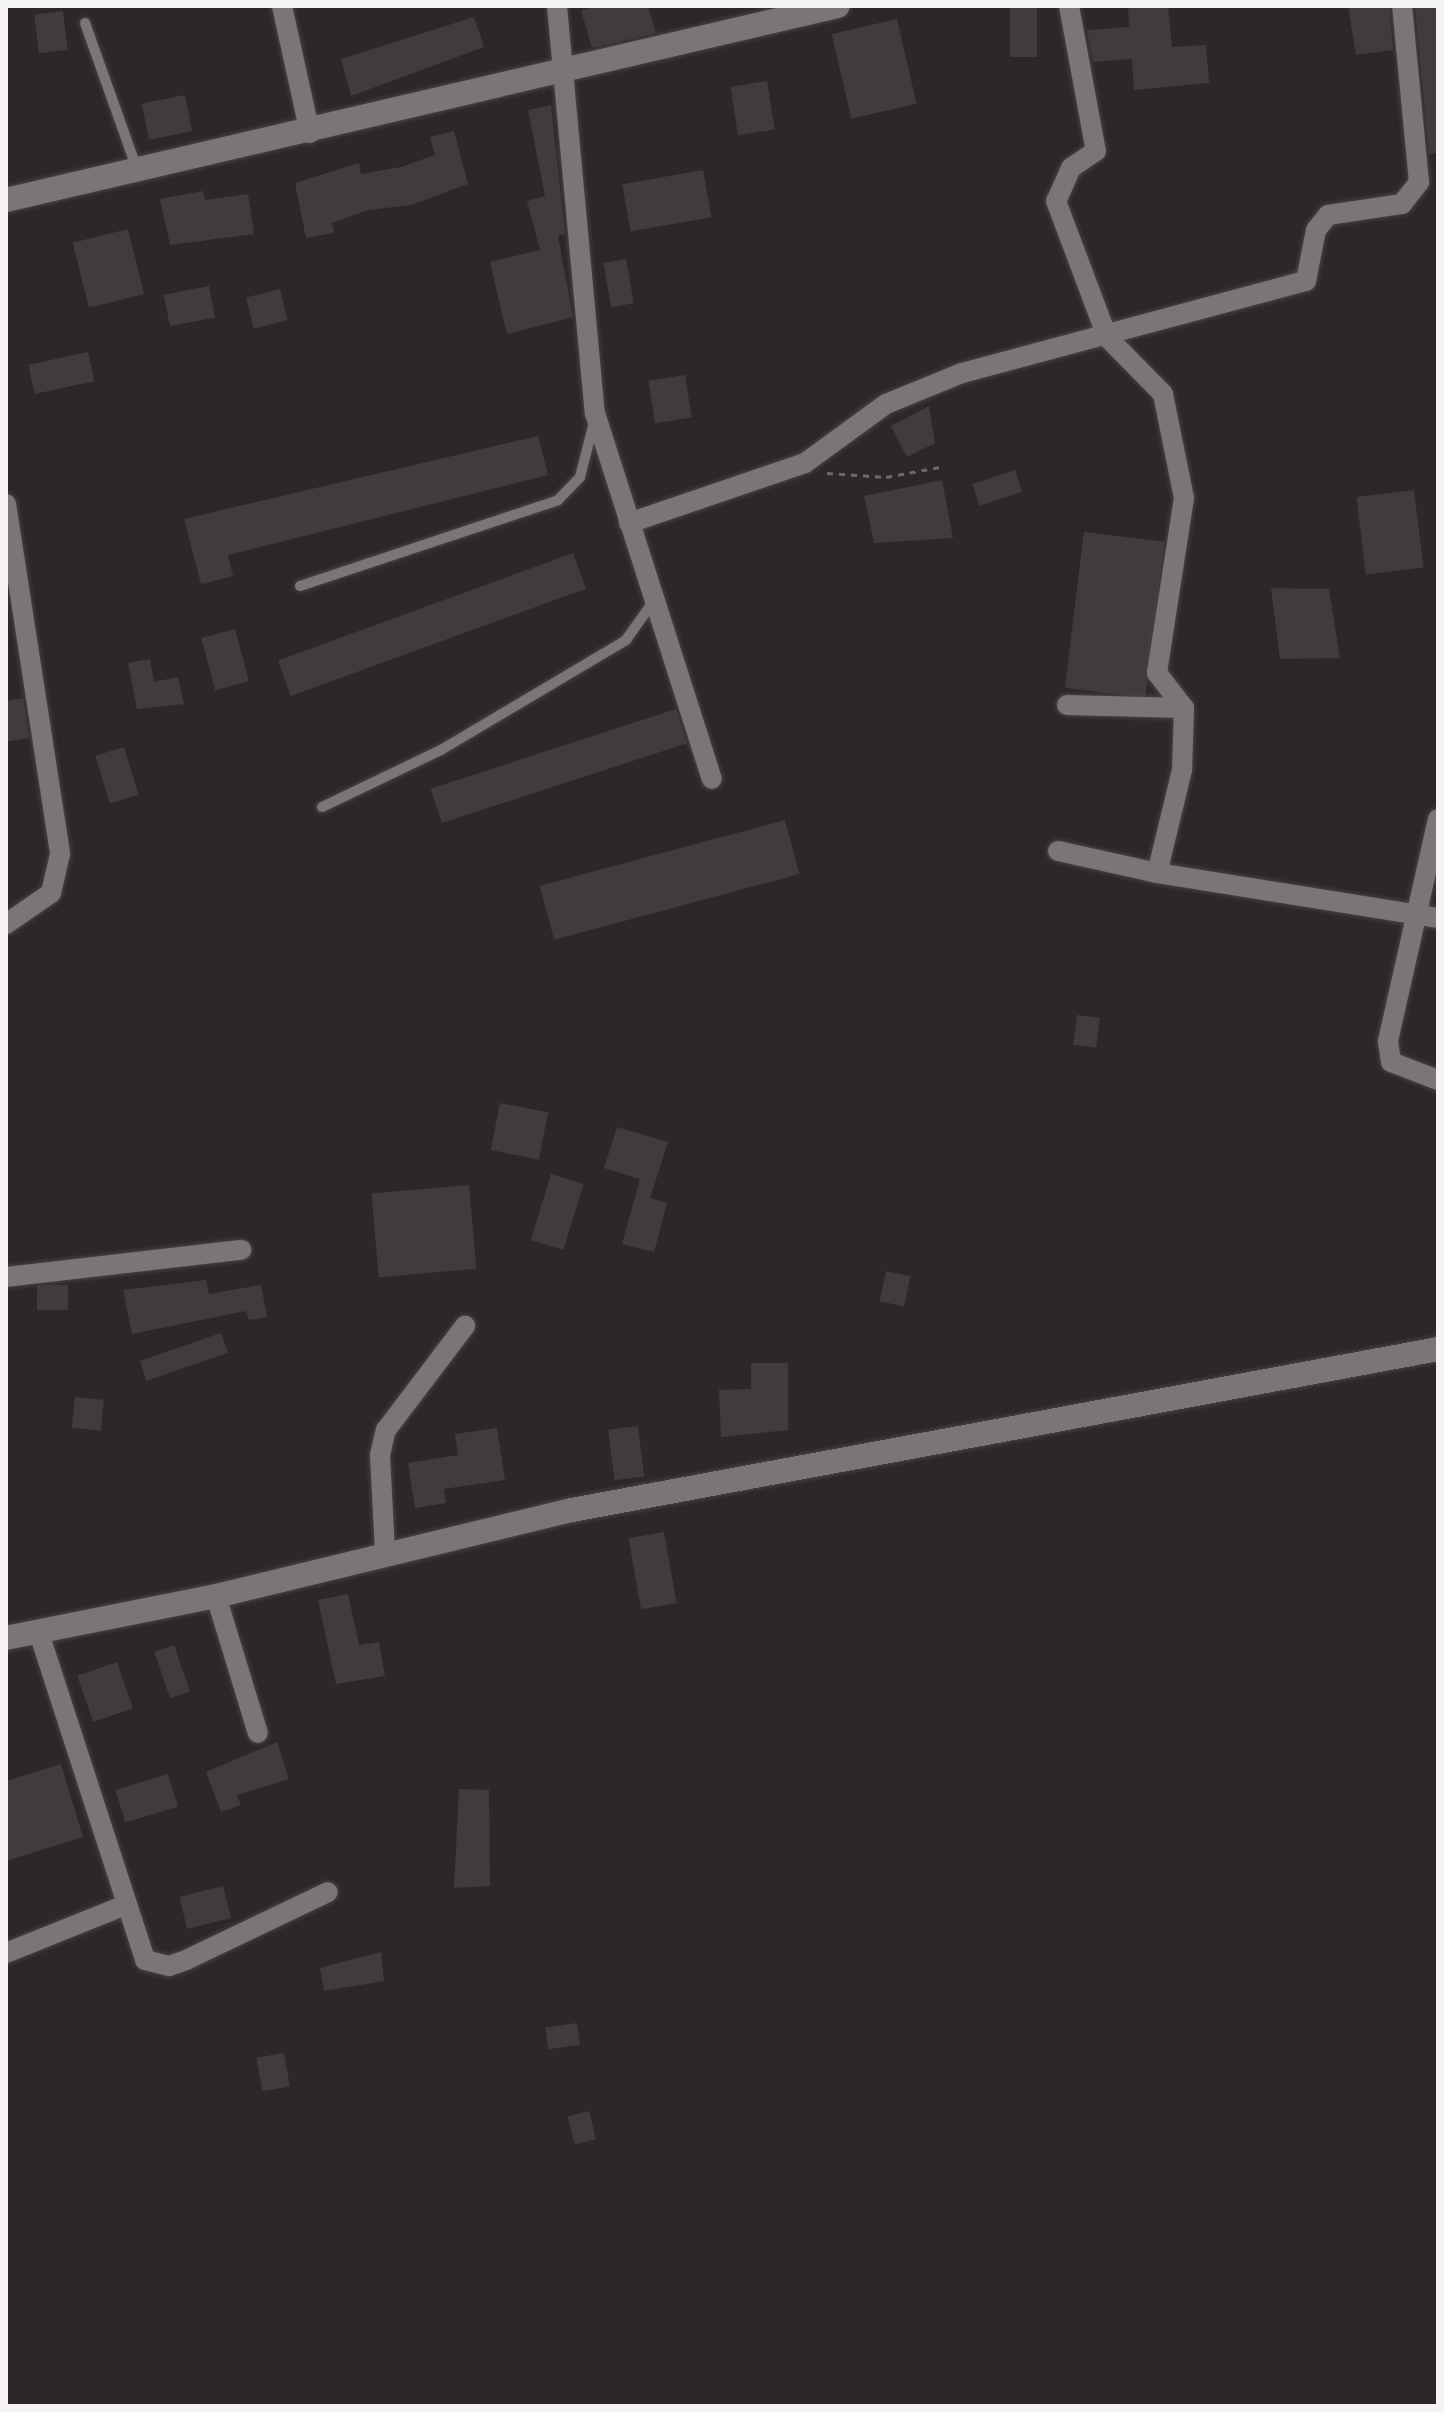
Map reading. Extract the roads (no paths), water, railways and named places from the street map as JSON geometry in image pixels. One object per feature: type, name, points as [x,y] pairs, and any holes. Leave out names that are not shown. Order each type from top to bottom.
[{"type":"street","points":[[282,6],[310,133]]},
{"type":"street","points":[[557,6],[595,413],[712,779]]},
{"type":"street","points":[[6,200],[310,133],[785,11],[838,6]]},
{"type":"street","points":[[1069,6],[1096,151],[1071,168],[1056,201],[1107,337],[1163,394],[1184,498],[1157,673],[1184,708],[1182,770],[1157,873]]},
{"type":"street","points":[[629,523],[805,463],[909,394],[1303,283],[1312,272],[1316,230],[1328,215],[1408,201],[1422,170],[1402,6]]},
{"type":"street","points":[[6,504],[60,854],[51,893],[6,924]]},
{"type":"street","points":[[1067,705],[1184,708]]},
{"type":"street","points":[[1438,819],[1428,916],[1388,1041],[1391,1062],[1438,1080]]},
{"type":"street","points":[[1058,851],[1157,873],[1428,916]]},
{"type":"street","points":[[6,1277],[241,1250]]},
{"type":"street","points":[[385,1551],[380,1455],[386,1430],[465,1326]]},
{"type":"street","points":[[6,1638],[216,1596],[385,1551],[1438,1349]]},
{"type":"street","points":[[216,1596],[258,1733]]},
{"type":"street","points":[[38,1630],[139,1952],[169,1966],[328,1892]]},
{"type":"street","points":[[6,1953],[123,1906]]},
{"type":"lane","points":[[85,23],[138,171]]},
{"type":"lane","points":[[300,586],[558,500],[580,477],[595,413]]},
{"type":"lane","points":[[322,807],[441,750],[626,640],[654,599]]}]
